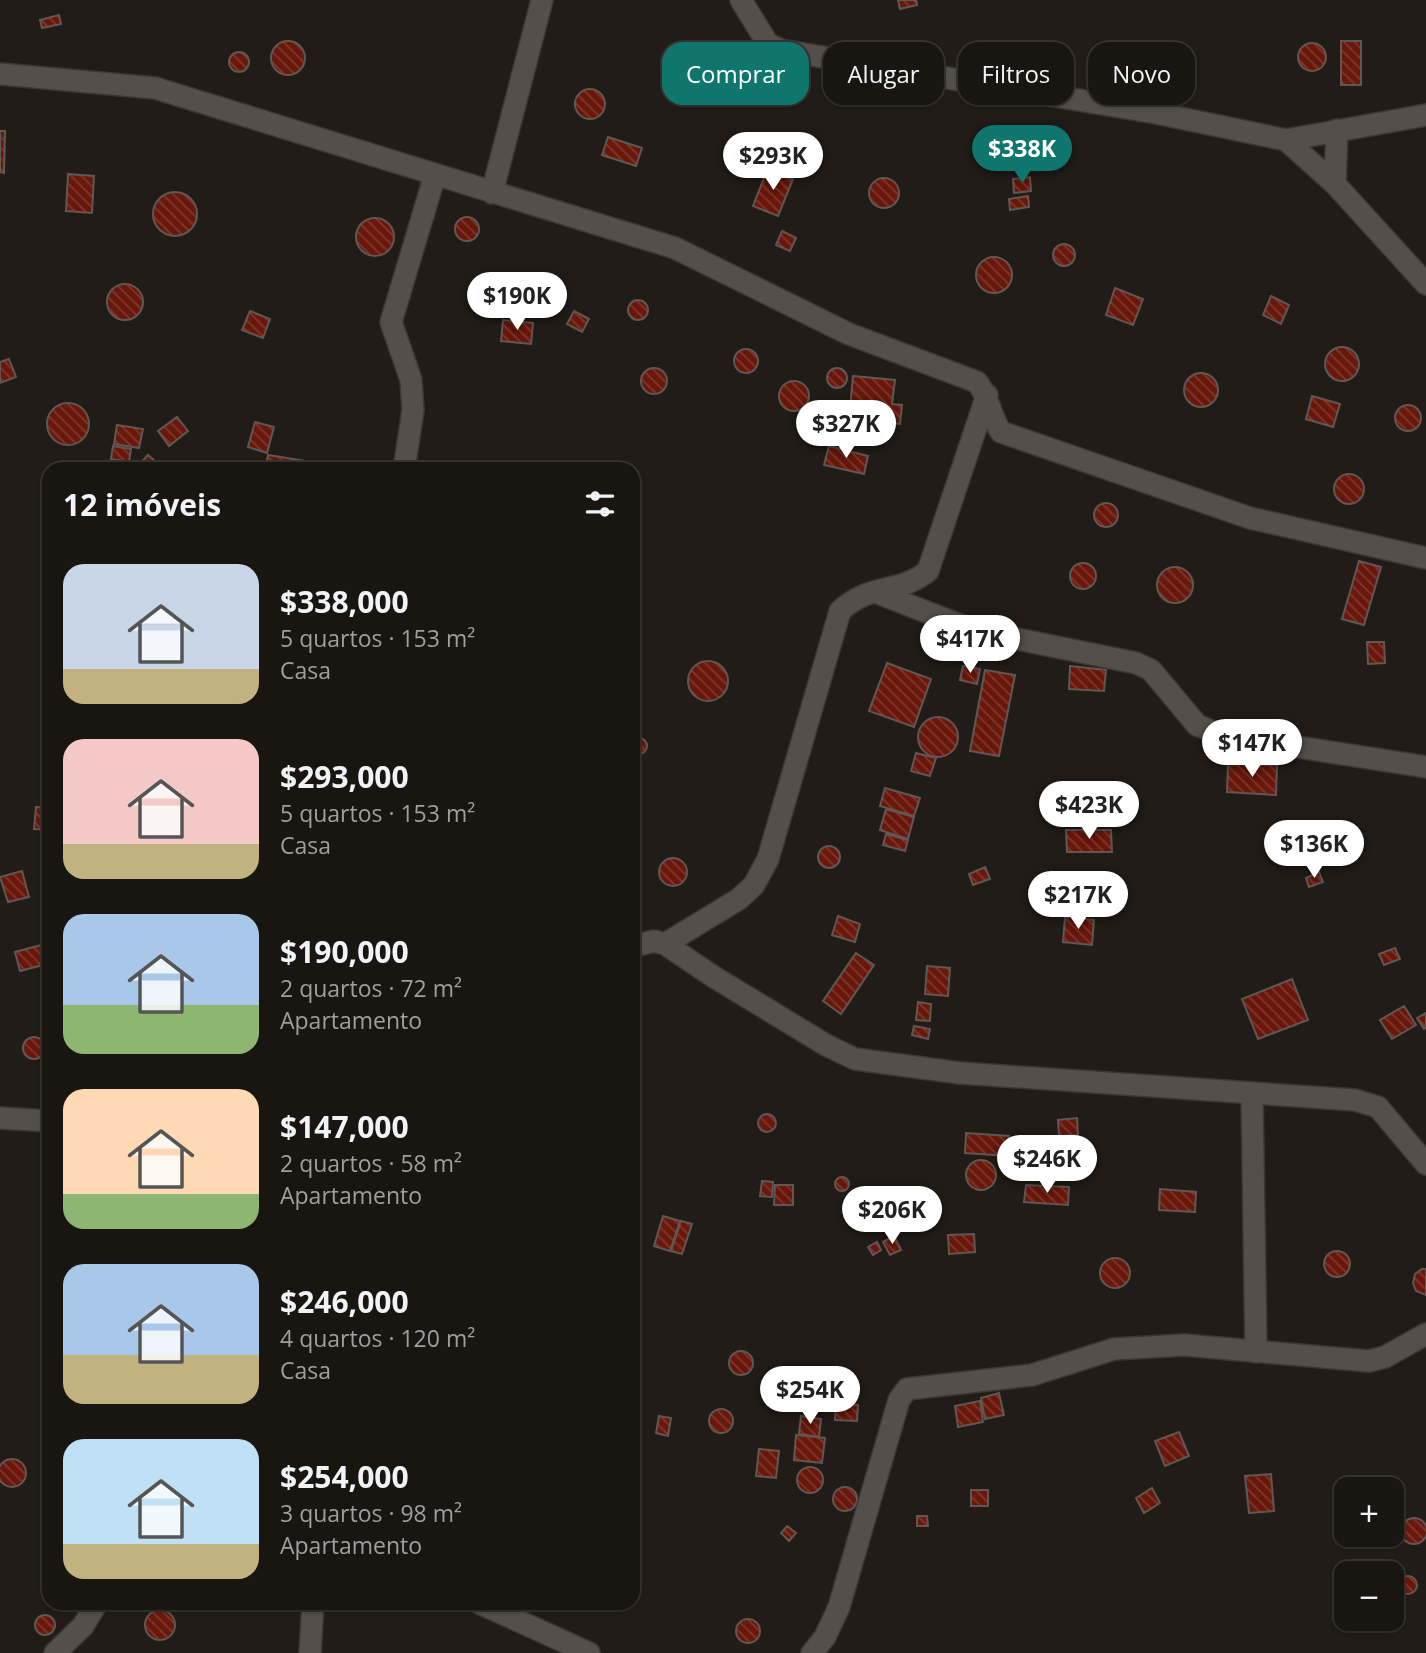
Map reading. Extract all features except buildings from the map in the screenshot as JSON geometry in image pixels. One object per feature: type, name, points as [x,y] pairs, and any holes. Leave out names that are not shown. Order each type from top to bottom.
[{"type":"street","points":[[492,192],[542,0]]},
{"type":"street","points":[[741,0],[768,44],[781,50],[1156,113],[1286,140],[1426,115]]},
{"type":"street","points":[[0,74],[155,88],[675,247],[849,334],[977,383],[987,395],[994,421],[1001,432],[1250,518],[1426,558]]},
{"type":"street","points":[[1335,184],[1337,130]]},
{"type":"street","points":[[1286,140],[1335,184],[1426,284]]},
{"type":"street","points":[[405,462],[413,410],[411,380],[391,322],[435,175]]},
{"type":"street","points":[[665,944],[739,898],[754,885],[768,859],[840,611],[856,597],[872,590],[904,586],[928,571],[987,395]]},
{"type":"street","points":[[872,590],[973,630],[1136,663],[1151,670],[1197,725],[1221,735],[1426,767]]},
{"type":"street","points":[[640,944],[654,941],[665,944],[726,984],[855,1059],[960,1073],[1355,1100],[1378,1107],[1426,1164]]},
{"type":"street","points":[[1252,1094],[1256,1352]]},
{"type":"street","points":[[0,1118],[42,1121]]},
{"type":"street","points":[[812,1653],[825,1637],[839,1607],[899,1400],[907,1389],[1032,1375],[1114,1349],[1184,1345],[1369,1361],[1385,1357],[1426,1334]]},
{"type":"street","points":[[55,1653],[83,1626],[93,1610]]},
{"type":"street","points":[[310,1653],[313,1610]]},
{"type":"street","points":[[494,1610],[589,1653]]}]
